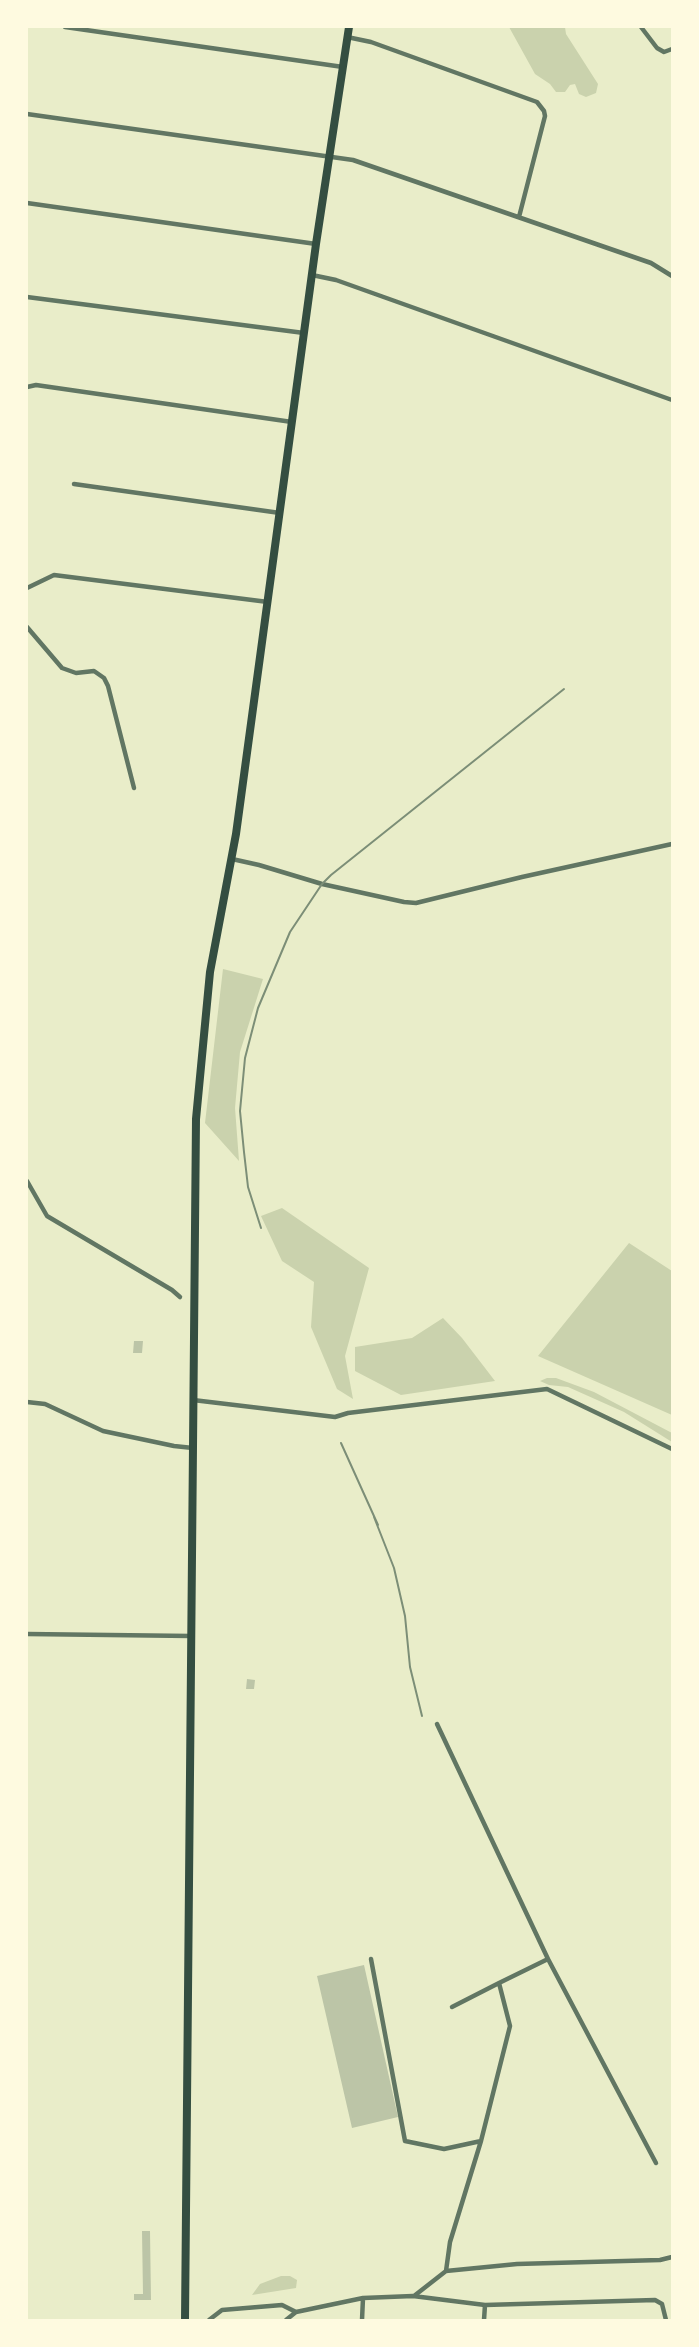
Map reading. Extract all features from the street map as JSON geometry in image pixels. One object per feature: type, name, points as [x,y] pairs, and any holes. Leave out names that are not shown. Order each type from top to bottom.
[{"type":"main road","points":[[185,2320],[195,1119],[213,956],[232,860],[316,244],[349,27]]},
{"type":"street","points":[[65,27],[343,67]]},
{"type":"street","points":[[641,27],[657,48],[664,52],[672,49]]},
{"type":"street","points":[[347,37],[371,42],[537,102],[545,116],[519,217]]},
{"type":"street","points":[[27,114],[353,160],[651,263],[672,276]]},
{"type":"street","points":[[27,203],[316,244]]},
{"type":"street","points":[[312,275],[336,280],[672,400]]},
{"type":"street","points":[[27,297],[305,333]]},
{"type":"street","points":[[27,387],[36,385],[292,422]]},
{"type":"street","points":[[74,484],[280,513]]},
{"type":"street","points":[[27,588],[54,575],[268,602]]},
{"type":"street","points":[[27,627],[62,668],[76,673],[94,671],[104,678],[135,788]]},
{"type":"street","points":[[232,860],[259,865],[322,884],[416,903],[522,876],[672,844]]},
{"type":"street","points":[[27,1181],[47,1216],[172,1290],[180,1297]]},
{"type":"street","points":[[193,1400],[335,1417],[348,1413],[547,1389],[672,1449]]},
{"type":"street","points":[[27,1402],[45,1404],[103,1431],[193,1448]]},
{"type":"street","points":[[27,1634],[191,1636]]},
{"type":"street","points":[[437,1724],[548,1959],[656,2163]]},
{"type":"street","points":[[371,1959],[405,2141],[444,2150],[481,2141]]},
{"type":"street","points":[[452,2007],[548,1959]]},
{"type":"street","points":[[446,2271],[450,2242],[481,2141],[510,2026],[499,1983]]},
{"type":"street","points":[[414,2296],[446,2271],[517,2264],[660,2260],[672,2257]]},
{"type":"street","points":[[286,2320],[296,2312],[363,2298],[414,2296],[485,2305],[655,2300],[662,2304],[666,2311],[666,2320]]},
{"type":"street","points":[[362,2320],[363,2298]]},
{"type":"street","points":[[211,2320],[222,2310],[282,2305],[296,2312]]},
{"type":"street","points":[[484,2320],[485,2305]]},
{"type":"green space","points":[[509,27],[565,27],[566,34],[598,84],[596,93],[586,97],[579,94],[575,84],[570,85],[565,92],[556,92],[550,84],[535,74]]},
{"type":"green space","points":[[223,969],[263,979],[240,1052],[235,1108],[239,1161],[205,1123]]},
{"type":"green space","points":[[282,1208],[369,1268],[345,1356],[353,1399],[337,1389],[311,1327],[314,1282],[282,1261],[261,1216]]},
{"type":"green space","points":[[629,1243],[672,1271],[672,1415],[538,1356]]},
{"type":"green space","points":[[443,1318],[462,1338],[495,1381],[401,1395],[355,1371],[355,1347],[412,1338]]},
{"type":"green space","points":[[556,1378],[594,1392],[672,1433],[672,1442],[624,1412],[568,1387],[549,1385],[540,1381]]},
{"type":"green space","points":[[281,2276],[290,2276],[297,2280],[296,2288],[252,2295],[260,2284]]},
{"type":"building","points":[[134,1341],[143,1341],[142,1353],[133,1353]]},
{"type":"building","points":[[247,1679],[255,1680],[254,1689],[246,1689]]},
{"type":"building","points":[[364,1965],[398,2117],[352,2128],[317,1976]]},
{"type":"building","points":[[142,2231],[150,2231],[151,2300],[134,2300],[134,2294],[143,2294]]},
{"type":"railway","points":[[261,1228],[248,1187],[240,1111],[245,1058],[258,1008],[290,932],[322,884],[331,875],[564,689]]},
{"type":"railway","points":[[341,1443],[378,1525]]},
{"type":"railway","points":[[374,1517],[394,1568],[405,1616],[410,1667],[422,1716]]}]
